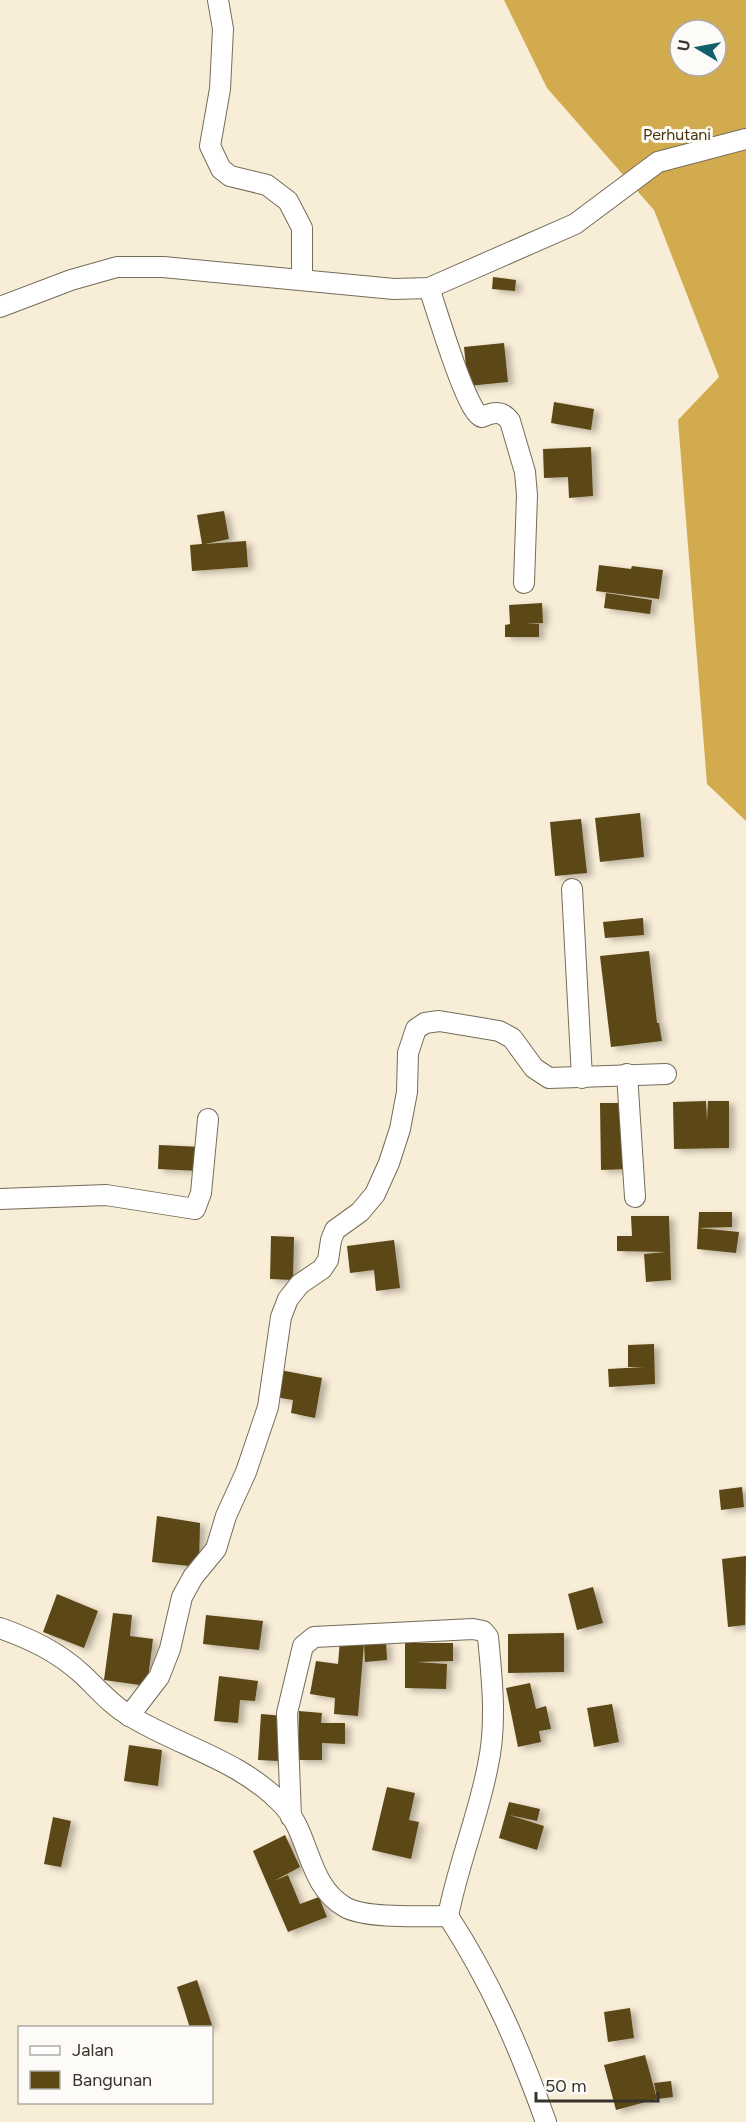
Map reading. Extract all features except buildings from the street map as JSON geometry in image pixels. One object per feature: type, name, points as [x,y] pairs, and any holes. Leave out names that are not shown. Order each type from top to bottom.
[{"type":"street","points":[[218,0],[223,29],[220,89],[210,146],[221,169],[230,176],[267,185],[288,201],[302,228],[302,280]]},
{"type":"street","points":[[0,307],[80,277],[117,267],[163,267],[411,290],[429,288],[575,225],[658,162],[746,139]]},
{"type":"street","points":[[429,288],[458,375],[475,413],[482,417],[498,412],[506,415],[512,427],[525,472],[527,495],[524,583]]},
{"type":"street","points":[[572,889],[582,1078]]},
{"type":"street","points":[[129,1716],[159,1677],[170,1649],[183,1597],[193,1576],[216,1549],[226,1516],[246,1472],[268,1407],[281,1317],[288,1299],[300,1284],[322,1269],[328,1260],[335,1230],[360,1212],[375,1194],[388,1163],[400,1129],[407,1092],[408,1053],[411,1038],[416,1029],[424,1023],[439,1021],[499,1031],[512,1038],[534,1068],[549,1078],[666,1074]]},
{"type":"street","points":[[627,1074],[634,1197]]},
{"type":"street","points":[[0,1199],[106,1195],[195,1209],[201,1193],[208,1119]]},
{"type":"street","points":[[0,1628],[51,1649],[129,1716],[172,1739],[238,1768],[261,1784],[284,1806],[301,1833],[322,1888],[346,1908],[377,1915],[448,1916]]},
{"type":"street","points":[[291,1817],[287,1713],[303,1646],[308,1639],[473,1629],[483,1631],[488,1636],[493,1726],[491,1745],[478,1806],[456,1874],[448,1916],[511,2029],[546,2122]]},
{"type":"green space","name":"Perhutani","points":[[504,0],[746,0],[746,821],[707,784],[678,420],[719,377],[654,210],[547,88]]}]
